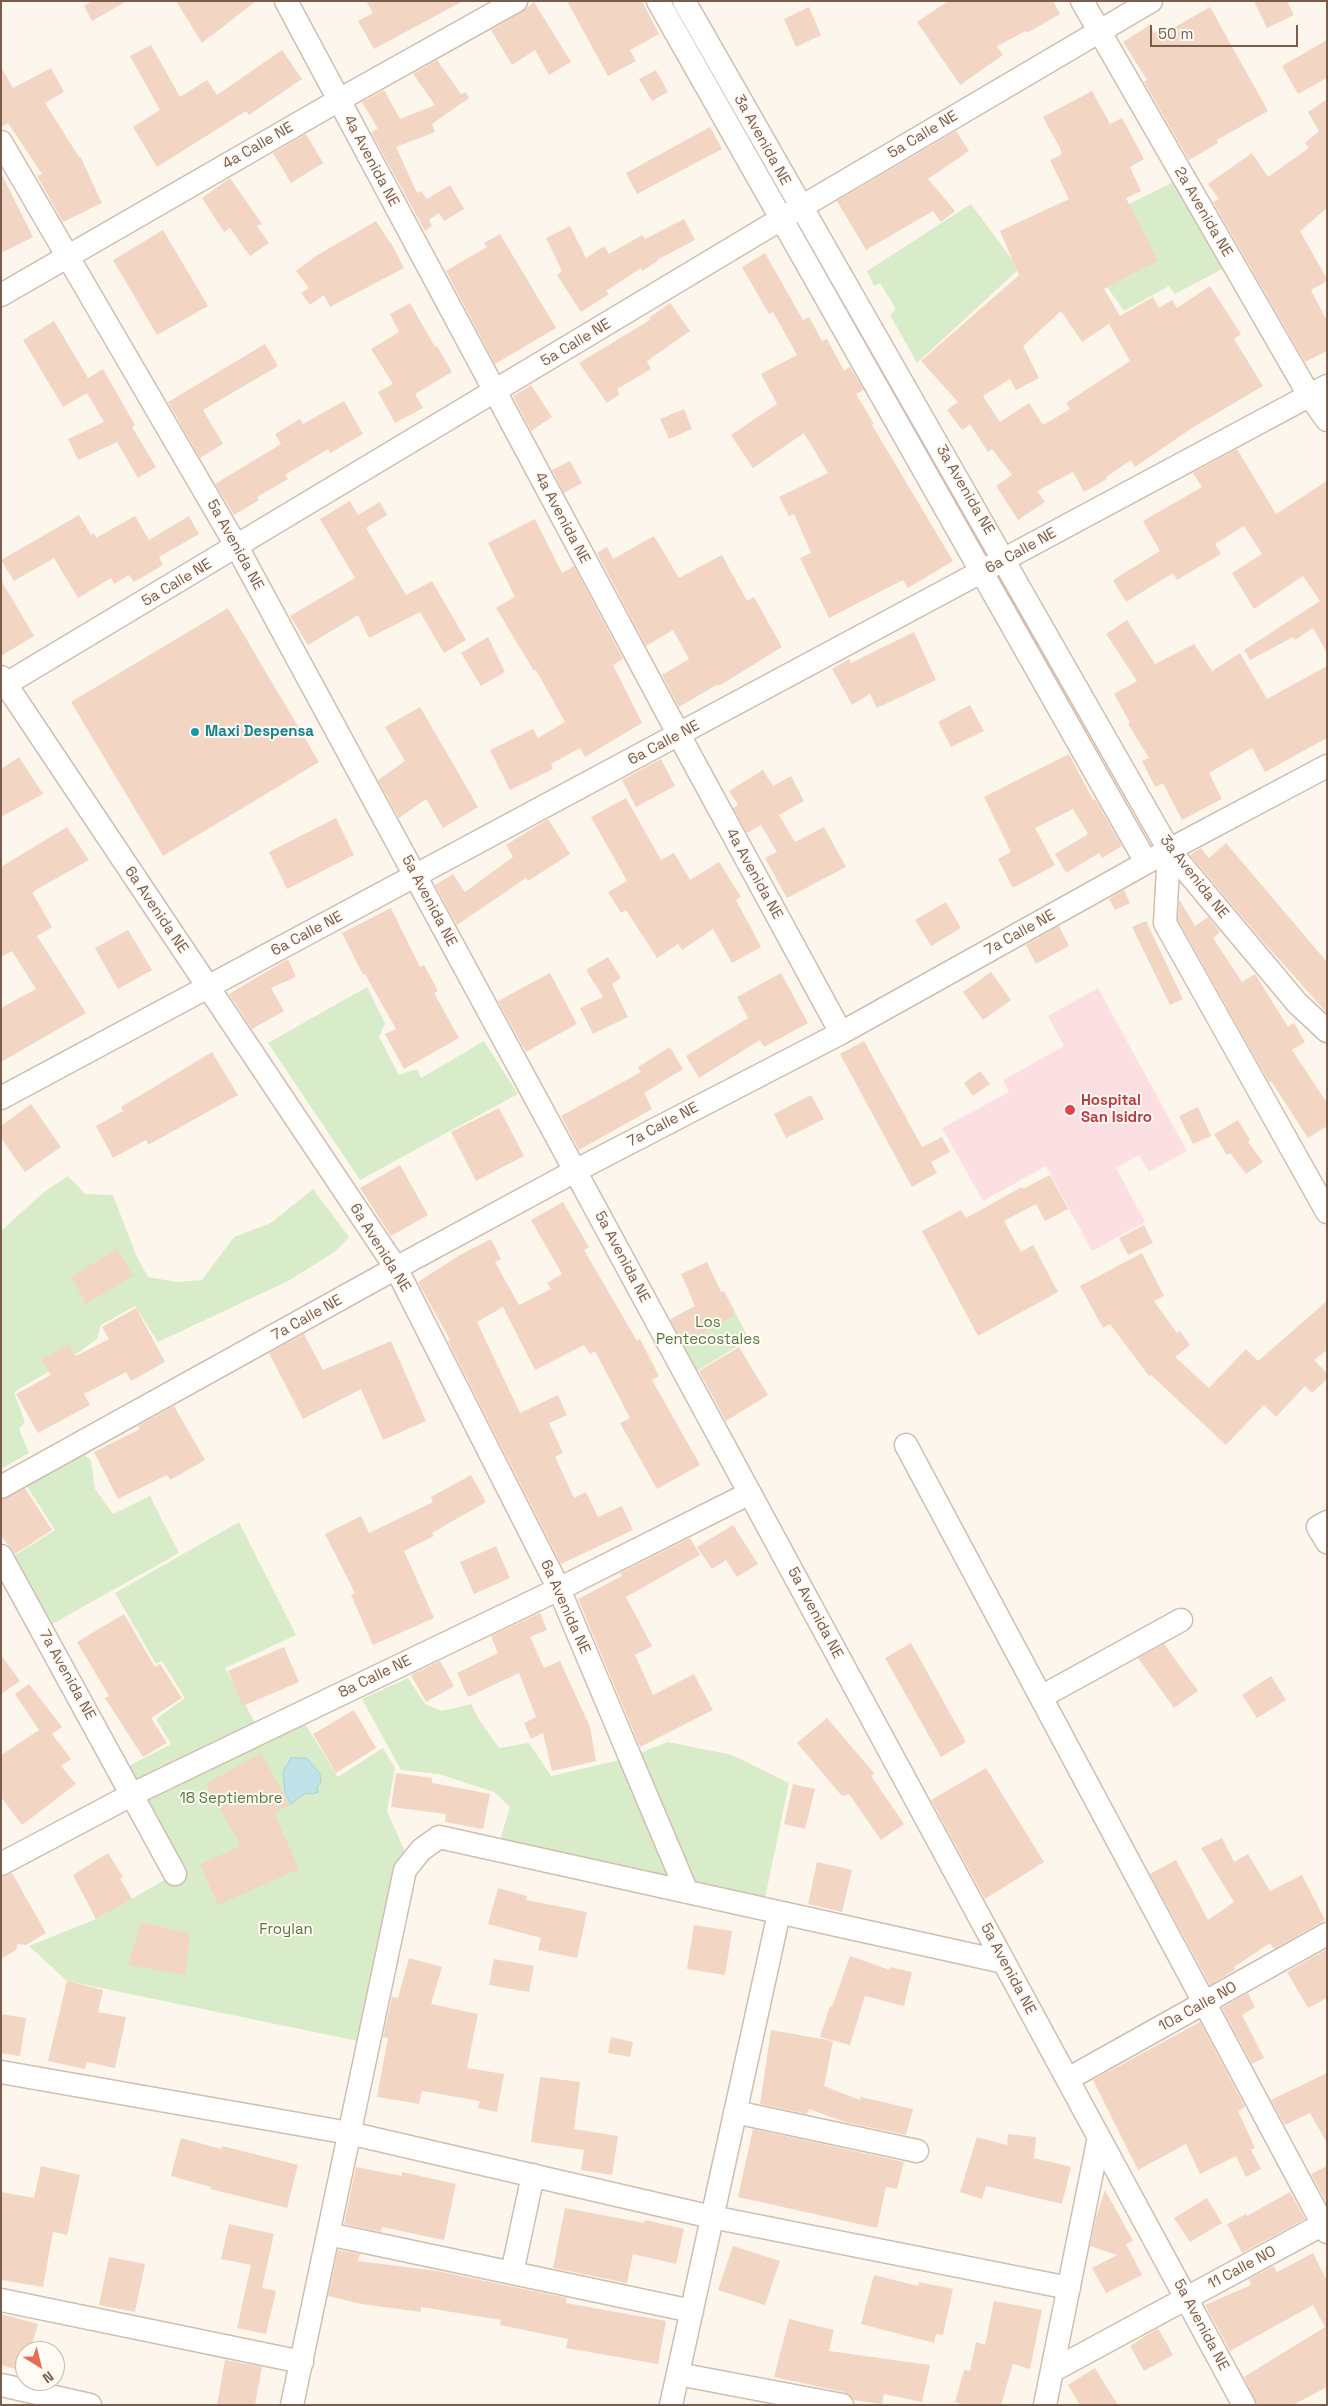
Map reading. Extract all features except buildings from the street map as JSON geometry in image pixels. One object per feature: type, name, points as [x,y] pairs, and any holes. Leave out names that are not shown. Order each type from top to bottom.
[{"type":"street","name":"4a Avenida NE","points":[[286,1],[678,735],[841,1033]]},
{"type":"street","name":"4a Calle NE","points":[[1,294],[516,1]]},
{"type":"street","points":[[658,1],[791,213],[982,573],[1146,862]]},
{"type":"street","name":"3a Avenida NE","points":[[684,1],[791,213],[1005,559],[1169,850],[1297,1003],[1327,1031]]},
{"type":"street","name":"2a Avenida NE","points":[[1082,1],[1098,31],[1318,391],[1327,420]]},
{"type":"street","name":"5a Calle NE","points":[[3,683],[237,547],[791,213],[1151,1]]},
{"type":"street","name":"5a Avenida NE","points":[[1,142],[69,255],[237,547],[1244,2405]]},
{"type":"street","name":"6a Calle NE","points":[[1,1098],[1318,391]]},
{"type":"street","name":"6a Avenida NE","points":[[3,683],[396,1268],[559,1589],[687,1892]]},
{"type":"street","name":"7a Calle NE","points":[[1,1487],[396,1268],[575,1171],[841,1033],[1146,862],[1327,766]]},
{"type":"street","points":[[1169,850],[1165,923],[1327,1212]]},
{"type":"street","points":[[906,1445],[1325,2226]]},
{"type":"street","name":"8a Calle NE","points":[[1,1864],[133,1794],[559,1589],[750,1493]]},
{"type":"street","points":[[1327,1522],[1318,1527],[1327,1542]]},
{"type":"street","name":"7a Avenida NE","points":[[1,1556],[133,1794],[175,1874]]},
{"type":"street","points":[[1041,1698],[1181,1620]]},
{"type":"street","points":[[292,2405],[405,1870],[421,1850],[439,1838],[1004,1962]]},
{"type":"street","points":[[671,2405],[779,1913]]},
{"type":"street","name":"10a Calle NO","points":[[1068,2079],[1327,1934]]},
{"type":"street","points":[[1,2072],[349,2133],[712,2217],[1069,2288]]},
{"type":"street","points":[[735,2112],[917,2151]]},
{"type":"street","points":[[1045,2405],[1099,2137]]},
{"type":"street","points":[[512,2273],[533,2175]]},
{"type":"street","name":"11 Calle NO","points":[[1052,2371],[1186,2298],[1325,2226]]},
{"type":"street","points":[[328,2234],[692,2311]]},
{"type":"street","points":[[1,2300],[302,2362]]},
{"type":"street","points":[[678,2374],[842,2405]]},
{"type":"street","points":[[1,2385],[90,2405]]},
{"type":"shaded area","name":"Hospital San Isidro","points":[[1098,988],[1187,1151],[1149,1172],[1139,1155],[1116,1168],[1145,1222],[1092,1251],[1046,1166],[983,1201],[942,1128],[1009,1092],[1003,1080],[1064,1046],[1048,1016]]},
{"type":"green space","points":[[1175,181],[1226,267],[1175,294],[1169,286],[1124,311],[1107,287],[1135,273],[1107,215]]},
{"type":"green space","points":[[971,204],[1019,269],[917,363],[890,315],[896,309],[880,283],[874,286],[867,271]]},
{"type":"green space","points":[[367,987],[385,1023],[379,1037],[399,1075],[417,1069],[421,1078],[484,1041],[518,1094],[360,1180],[268,1043]]},
{"type":"green space","points":[[68,1176],[85,1194],[113,1195],[136,1255],[148,1277],[176,1282],[202,1280],[234,1237],[271,1223],[313,1189],[349,1237],[336,1251],[288,1281],[158,1342],[135,1306],[101,1325],[97,1339],[65,1362],[14,1392],[25,1422],[19,1429],[29,1453],[1,1469],[1,1231],[44,1192]]},
{"type":"green space","name":"Los Pentecostales","points":[[724,1291],[749,1339],[692,1374],[664,1323]]},
{"type":"green space","points":[[84,1455],[91,1460],[95,1489],[113,1514],[150,1496],[179,1553],[45,1628],[9,1559],[55,1530],[26,1485]]},
{"type":"green space","points":[[239,1522],[296,1635],[225,1668],[258,1728],[135,1787],[125,1768],[171,1744],[156,1719],[185,1698],[162,1661],[156,1664],[115,1593]]},
{"type":"green space","points":[[408,1678],[425,1704],[442,1711],[471,1704],[478,1718],[499,1748],[529,1743],[551,1776],[620,1760],[673,1878],[500,1840],[510,1807],[494,1792],[439,1774],[401,1770],[362,1699]]},
{"type":"green space","name":"Froylan","points":[[299,1714],[338,1777],[383,1748],[395,1768],[387,1811],[407,1856],[358,2041],[67,1981],[29,1946],[96,1919],[175,1874],[133,1794]]},
{"type":"green space","points":[[668,1742],[732,1755],[789,1783],[764,1903],[692,1887],[637,1754]]},
{"type":"water","points":[[291,1758],[307,1758],[320,1774],[321,1782],[317,1787],[318,1792],[313,1794],[305,1793],[291,1804],[285,1793],[283,1772]]},
{"type":"place","name":"Maxi Despensa","points":[[195,732]]},
{"type":"place","name":"Hospital San Isidro","points":[[1070,1110]]},
{"type":"park label","name":"18 Septiembre","points":[[231,1799]]}]
